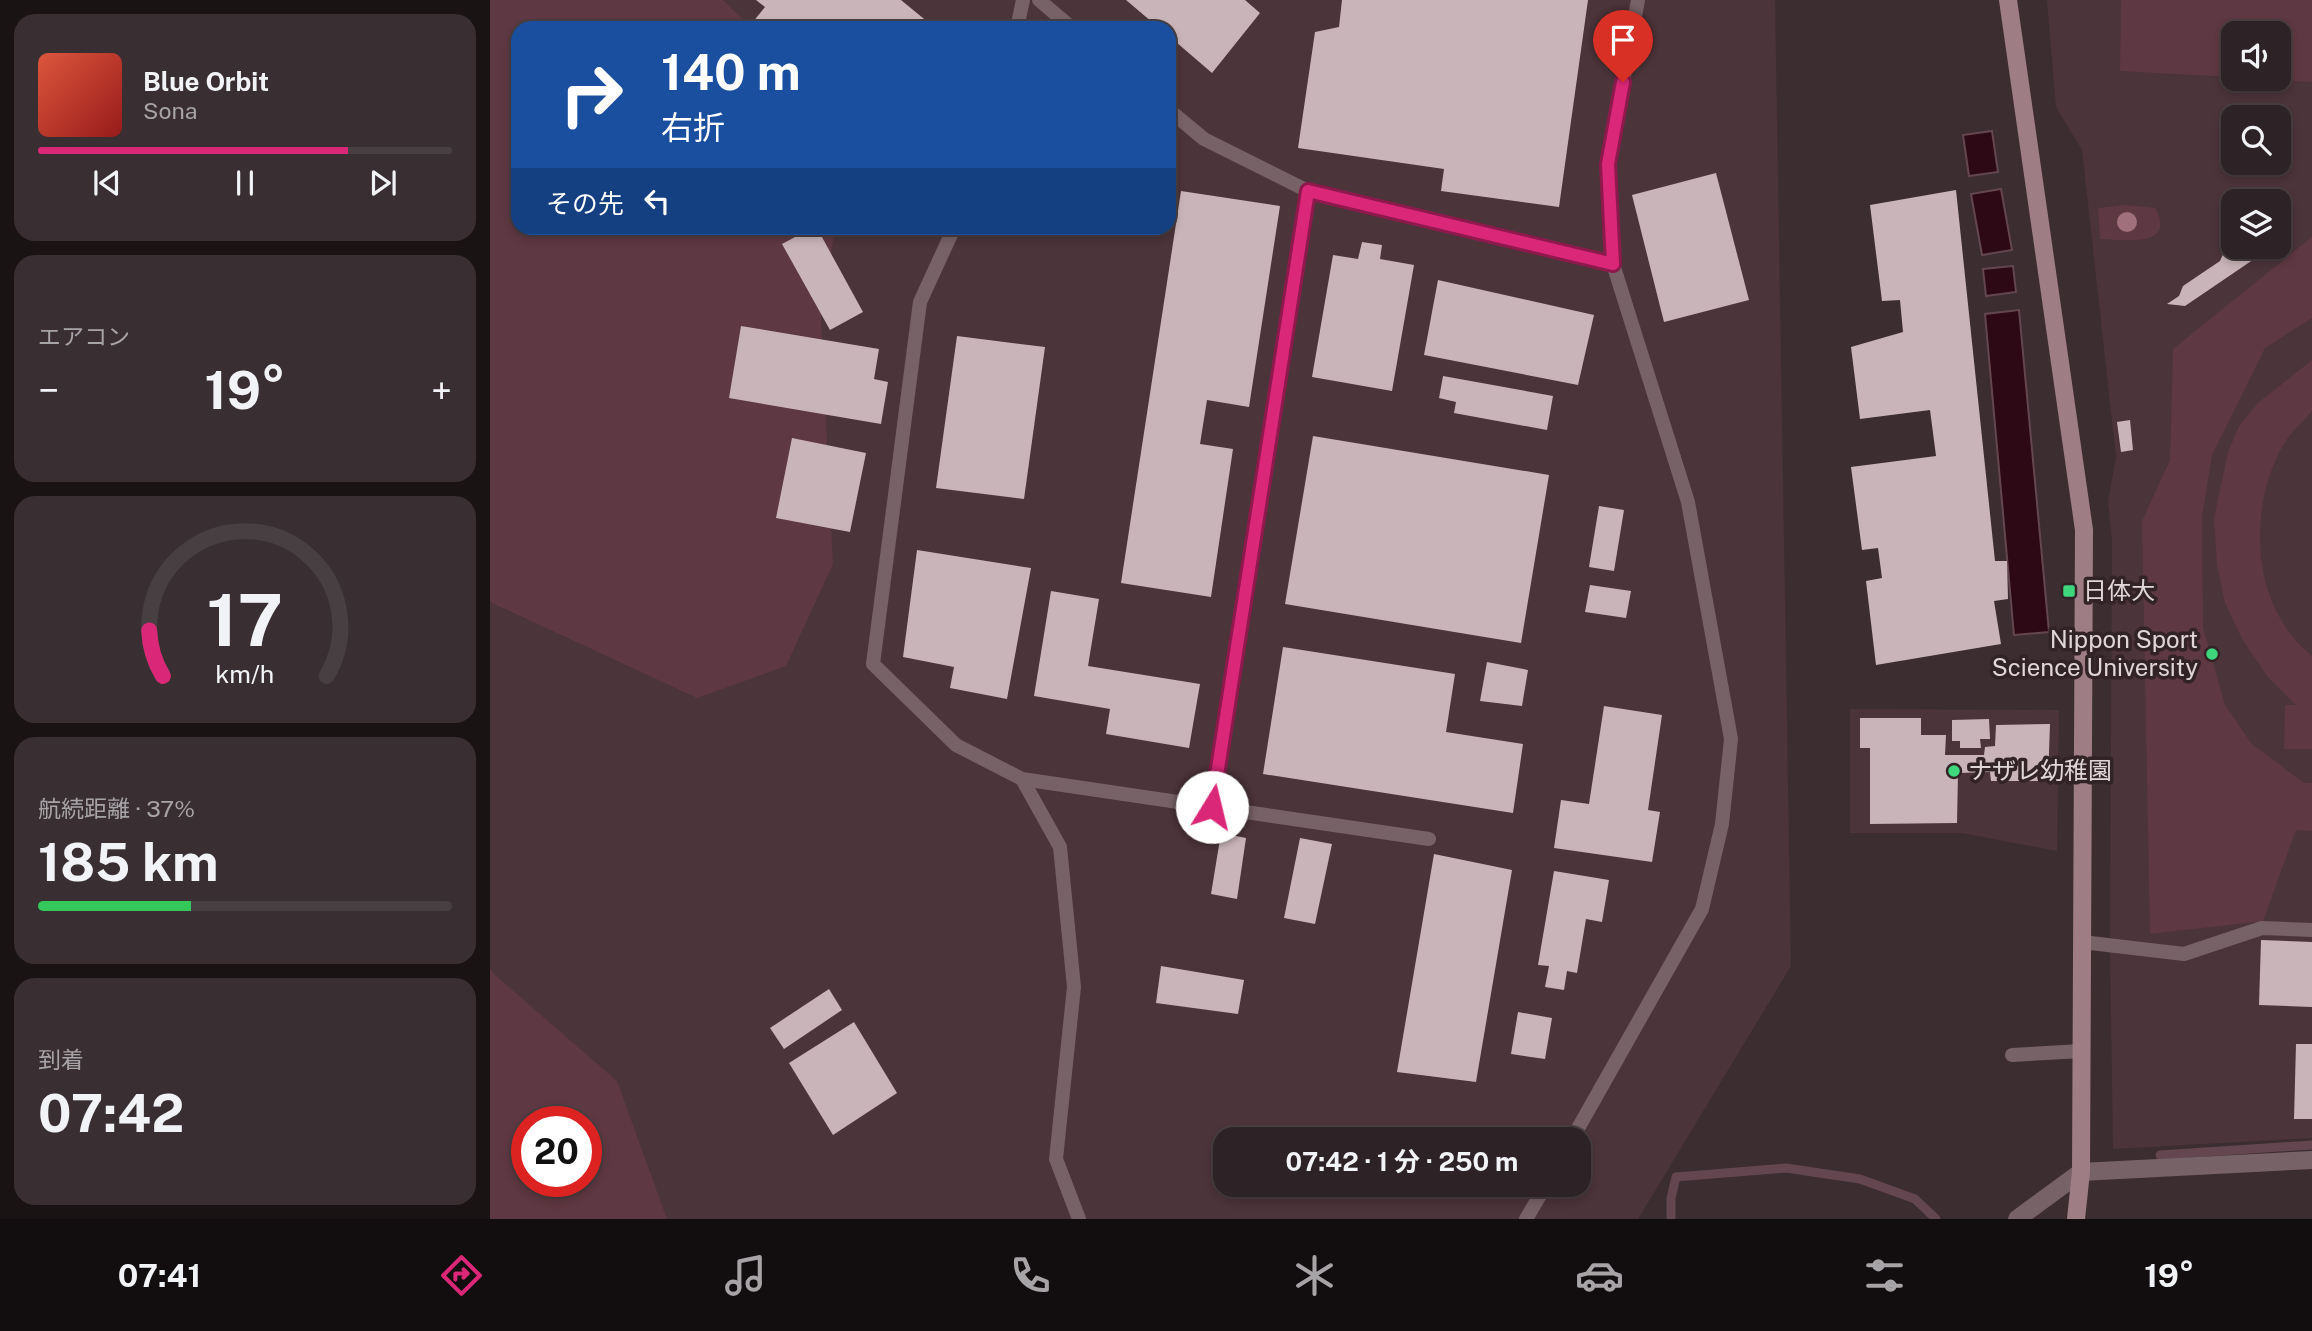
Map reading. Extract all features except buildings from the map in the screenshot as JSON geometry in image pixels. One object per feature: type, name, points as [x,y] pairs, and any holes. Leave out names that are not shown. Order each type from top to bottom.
[{"type":"street","points":[[2008,0],[2084,530],[2081,1172],[2076,1219]]},
{"type":"street","points":[[2017,1219],[2081,1172],[2312,1160]]},
{"type":"lane","points":[[1018,21],[1023,0]]},
{"type":"lane","points":[[1039,0],[1064,21]]},
{"type":"lane","points":[[1579,1127],[1702,909],[1722,824],[1731,739],[1688,502],[1613,264],[1608,164],[1638,0]]},
{"type":"lane","points":[[1176,116],[1204,139],[1308,191],[1613,264]]},
{"type":"lane","points":[[1212,807],[1308,191]]},
{"type":"lane","points":[[951,235],[920,302],[873,664],[956,745],[1022,779],[1429,839]]},
{"type":"lane","points":[[1022,779],[1060,847],[1074,987],[1055,1159],[1079,1219]]},
{"type":"lane","points":[[2082,942],[2184,954],[2262,929],[2312,930]]},
{"type":"lane","points":[[2012,1055],[2082,1051]]},
{"type":"lane","points":[[1526,1219],[1539,1197]]},
{"type":"shaded area","points":[[490,0],[1775,0],[1791,966],[1638,1219],[567,1219],[578,1197],[602,1197],[602,1106],[511,1106],[511,1124],[490,1127]]},
{"type":"shaded area","points":[[490,0],[723,0],[745,21],[511,21],[511,235],[834,235],[821,320],[833,564],[786,666],[697,698],[490,602]]},
{"type":"shaded area","name":"Nippon Sport Science University","points":[[2047,0],[2312,0],[2312,1138],[2113,1149],[2110,945],[2112,541],[2108,501],[2116,457],[2082,150],[2056,107]]},
{"type":"shaded area","points":[[2121,0],[2312,0],[2312,82],[2291,81],[2291,21],[2221,21],[2221,76],[2120,71]]},
{"type":"shaded area","points":[[1992,131],[1998,172],[1969,176],[1963,135]]},
{"type":"shaded area","points":[[2001,189],[2012,250],[1982,255],[1971,194]]},
{"type":"shaded area","points":[[2126,205],[2155,208],[2160,221],[2159,230],[2154,236],[2145,239],[2100,239],[2098,208]]},
{"type":"shaded area","points":[[2312,237],[2312,318],[2265,348],[2212,455],[2202,517],[2203,627],[2225,705],[2251,743],[2304,783],[2312,783],[2312,831],[2296,830],[2263,921],[2150,934],[2142,521],[2170,460],[2173,349],[2285,259],[2291,259],[2291,254]]},
{"type":"shaded area","points":[[2013,266],[2016,292],[1986,296],[1983,269]]},
{"type":"shaded area","points":[[2019,310],[2049,632],[2014,635],[1985,314]]},
{"type":"shaded area","points":[[2312,360],[2312,411],[2281,449],[2263,502],[2260,530],[2261,558],[2267,586],[2277,612],[2292,636],[2312,656],[2312,749],[2284,749],[2285,705],[2296,705],[2267,676],[2242,639],[2225,603],[2217,565],[2214,518],[2228,452],[2239,426],[2258,403]]},
{"type":"shaded area","name":"ナザレ幼稚園","points":[[1850,709],[2059,710],[2057,851],[1962,833],[1850,833]]},
{"type":"shaded area","points":[[490,968],[617,1081],[667,1219],[490,1219]]},
{"type":"waterway","points":[[2160,1155],[2312,1145]]},
{"type":"waterway","points":[[1671,1219],[1671,1198],[1676,1177],[1786,1168],[1860,1179],[1915,1199],[1936,1219]]},
{"type":"place","name":"日体大","points":[[2069,591]]},
{"type":"place","name":"Nippon Sport Science University","points":[[2212,654]]},
{"type":"place","name":"ナザレ幼稚園","points":[[1954,771]]},
{"type":"route","points":[[1212,807],[1308,191],[1613,264],[1608,164],[1623,82]]}]
